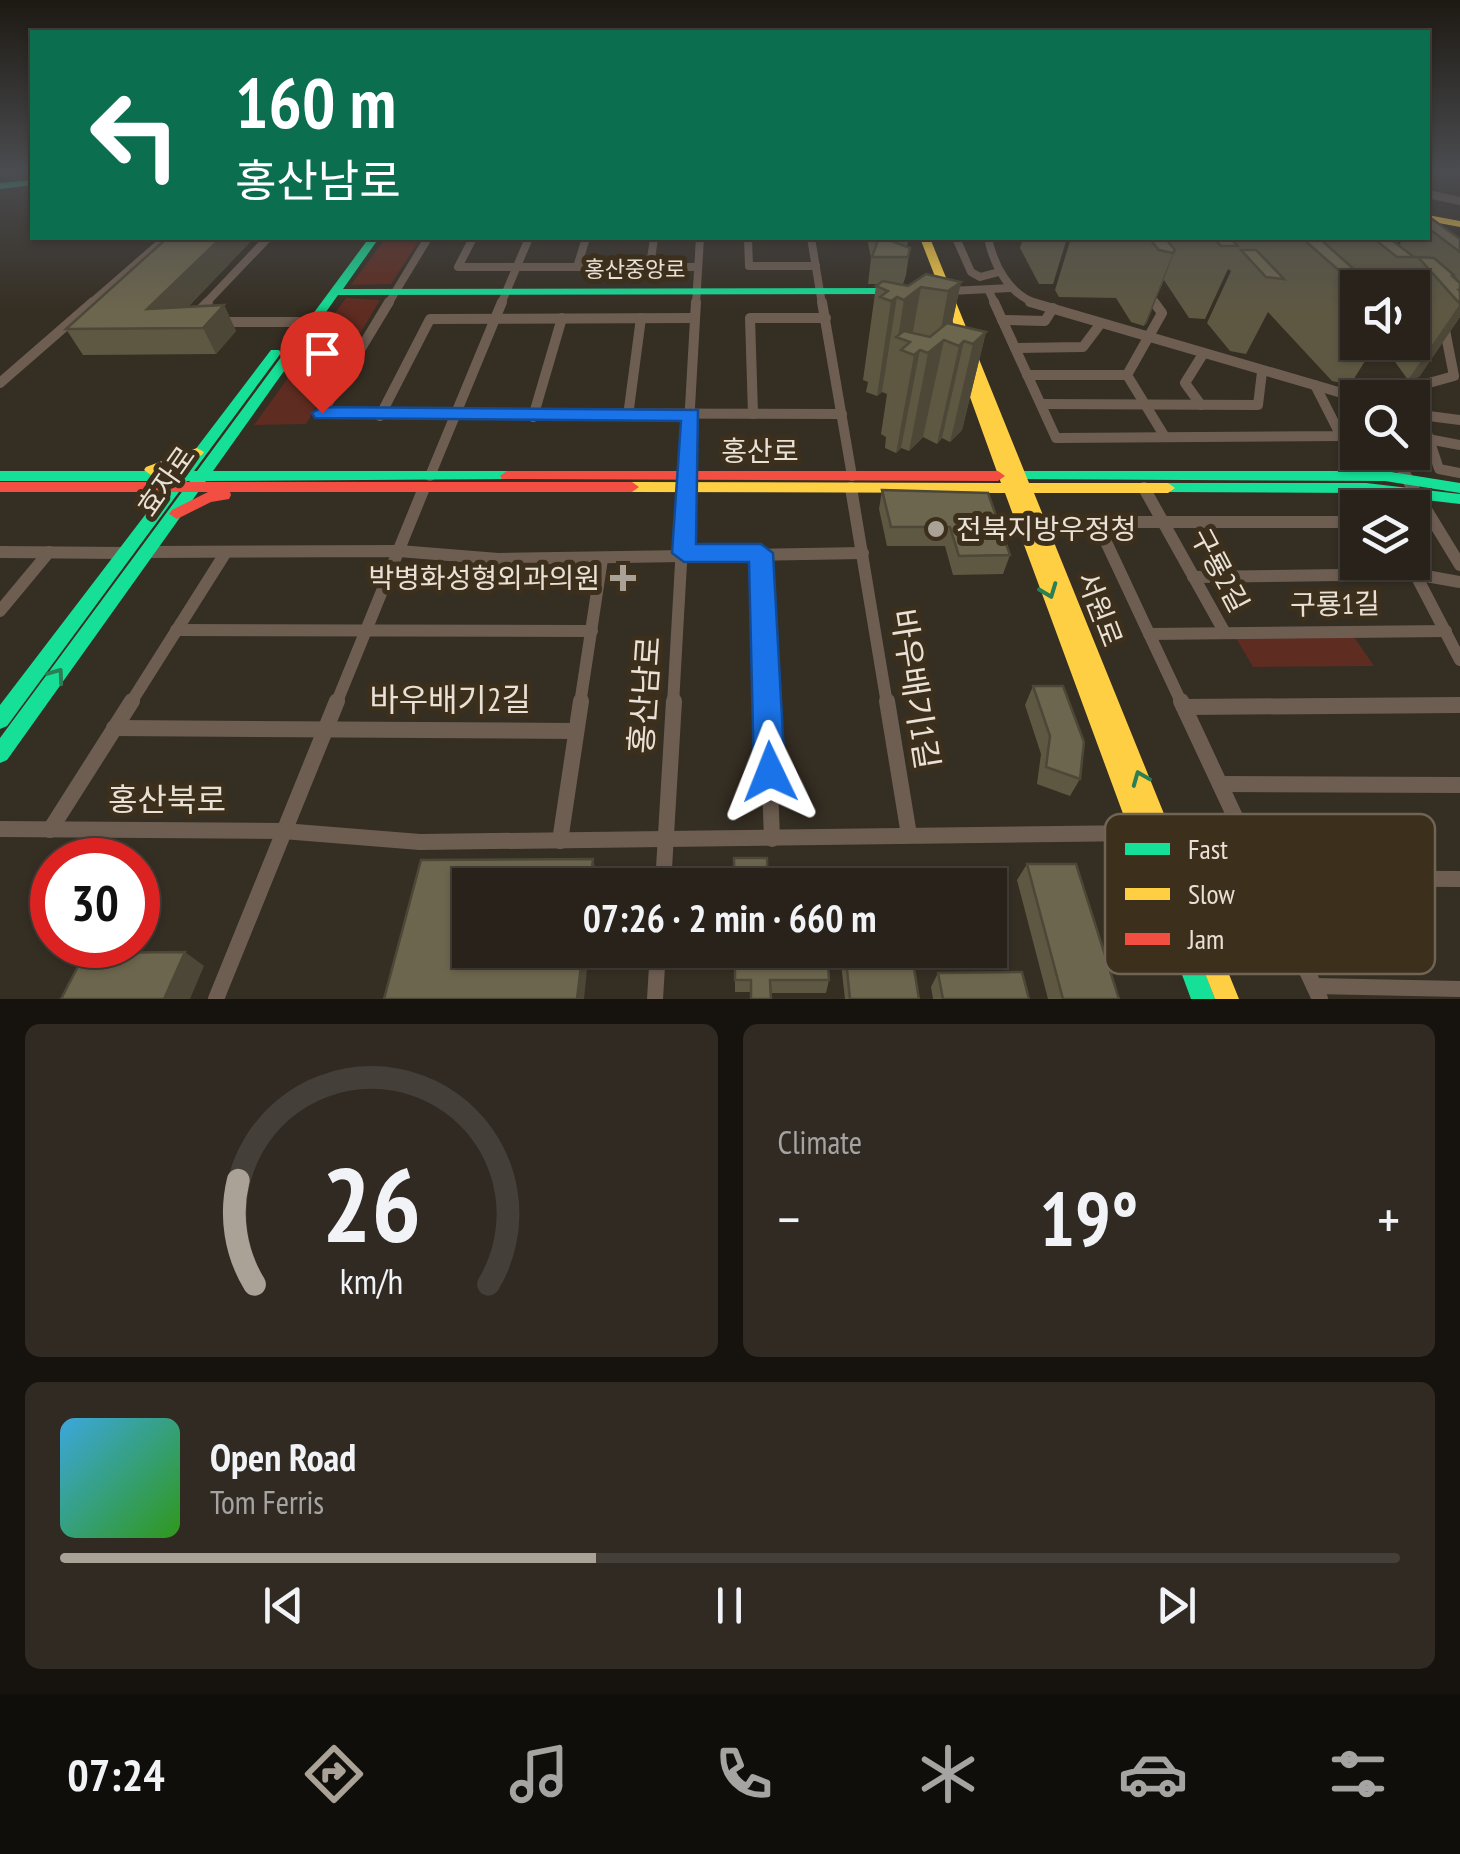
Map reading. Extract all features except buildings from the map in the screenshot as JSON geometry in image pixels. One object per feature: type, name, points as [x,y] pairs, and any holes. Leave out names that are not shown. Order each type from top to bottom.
[{"type":"street","points":[[1430,218],[1460,224]]},
{"type":"street","points":[[0,383],[164,240]]},
{"type":"street","points":[[266,240],[186,324],[298,322]]},
{"type":"street","name":"효자로","points":[[0,754],[173,514],[201,452],[360,240]]},
{"type":"street","name":"효자로","points":[[0,720],[154,516],[219,449],[373,240]]},
{"type":"street","points":[[427,240],[322,413],[533,417],[842,414]]},
{"type":"street","points":[[472,240],[458,267],[698,267]]},
{"type":"street","points":[[216,999],[528,240]]},
{"type":"street","points":[[576,267],[585,240]]},
{"type":"street","points":[[650,266],[654,240]]},
{"type":"street","name":"홍산남로","points":[[664,868],[700,240]]},
{"type":"street","points":[[748,240],[749,266],[816,266]]},
{"type":"street","name":"바우배기1길","points":[[811,240],[909,834]]},
{"type":"street","name":"서원로","points":[[916,240],[1151,814]]},
{"type":"street","name":"서원로","points":[[925,240],[937,291]]},
{"type":"street","points":[[957,240],[971,272],[980,277],[999,272]]},
{"type":"street","points":[[989,240],[999,272],[1011,288],[1030,302],[1340,392]]},
{"type":"street","points":[[1127,375],[1162,313],[1141,283]]},
{"type":"street","points":[[937,291],[1011,288]]},
{"type":"street","name":"홍산중앙로","points":[[334,292],[909,291]]},
{"type":"street","points":[[988,291],[1056,438],[1342,436],[1315,385]]},
{"type":"street","points":[[1002,320],[1045,321],[1053,308]]},
{"type":"street","points":[[1430,383],[1454,376],[1443,315]]},
{"type":"street","points":[[533,417],[562,318]]},
{"type":"street","points":[[628,416],[641,318]]},
{"type":"street","points":[[380,416],[430,320],[696,318]]},
{"type":"street","points":[[753,414],[750,318],[826,318]]},
{"type":"street","points":[[1015,348],[1083,347],[1101,323]]},
{"type":"street","points":[[1200,405],[1185,384],[1203,354]]},
{"type":"street","points":[[1041,404],[1258,405],[1262,372]]},
{"type":"street","points":[[1028,375],[1127,375]]},
{"type":"street","points":[[1127,375],[1165,437]]},
{"type":"street","points":[[1430,416],[1460,420]]},
{"type":"street","points":[[1430,439],[1460,445]]},
{"type":"street","points":[[1430,444],[1439,469],[1460,473]]},
{"type":"street","points":[[219,449],[224,465],[240,470],[236,477]]},
{"type":"street","points":[[154,516],[144,516],[150,504],[143,496],[132,494],[131,470],[160,470],[192,452],[201,452]]},
{"type":"street","points":[[1005,454],[1022,454],[1027,464],[1046,471],[1063,494],[1048,496],[1040,504],[1042,515],[1017,523],[1003,501],[971,494],[971,472],[986,468],[992,455],[1005,454]]},
{"type":"street","points":[[1401,470],[1460,565]]},
{"type":"street","name":"홍산로","points":[[0,476],[250,488],[427,482]]},
{"type":"street","name":"홍산로","points":[[187,482],[236,477],[427,482],[1409,484],[1460,488]]},
{"type":"street","name":"홍산로","points":[[0,488],[131,482]]},
{"type":"street","name":"홍산로","points":[[1055,483],[1144,488],[1409,484],[1460,499]]},
{"type":"street","points":[[173,514],[183,514],[208,497],[246,494],[250,488]]},
{"type":"street","points":[[1144,488],[1163,522],[1340,522]]},
{"type":"street","name":"서원로","points":[[1030,519],[1133,814]]},
{"type":"street","name":"구룡2길","points":[[1149,634],[1226,633],[1163,522],[1099,527],[1149,634],[1234,814]]},
{"type":"street","points":[[146,552],[399,551],[498,559],[862,553]]},
{"type":"street","points":[[0,552],[126,553]]},
{"type":"street","points":[[0,611],[49,552]]},
{"type":"street","name":"홍산북로","points":[[50,830],[226,552]]},
{"type":"street","points":[[761,553],[772,839]]},
{"type":"street","name":"홍산남로","points":[[560,841],[602,559]]},
{"type":"street","name":"구룡1길","points":[[1194,577],[1340,571]]},
{"type":"street","name":"구룡1길","points":[[1430,573],[1460,582]]},
{"type":"street","name":"구룡1길","points":[[1418,580],[1460,660]]},
{"type":"street","points":[[176,630],[592,630]]},
{"type":"street","name":"구룡1길","points":[[1226,633],[1446,631]]},
{"type":"street","points":[[1184,707],[1460,704]]},
{"type":"street","points":[[114,728],[324,730]]},
{"type":"street","name":"바우배기2길","points":[[324,730],[576,731]]},
{"type":"street","points":[[1220,784],[1460,785]]},
{"type":"street","name":"홍산북로","points":[[0,830],[282,831]]},
{"type":"street","points":[[282,831],[420,842],[1105,832]]},
{"type":"street","points":[[655,999],[657,968]]},
{"type":"street","name":"서원로","points":[[1193,974],[1203,999]]},
{"type":"street","name":"서원로","points":[[1217,974],[1227,999]]},
{"type":"street","name":"구룡2길","points":[[1317,993],[1460,989]]},
{"type":"shaded area","points":[[385,240],[420,240],[391,284],[351,285]]},
{"type":"shaded area","points":[[346,298],[380,300],[306,424],[254,425]]},
{"type":"shaded area","points":[[1354,637],[1374,666],[1253,667],[1236,638]]},
{"type":"traffic: fast","points":[[0,754],[373,240]]},
{"type":"traffic: fast","points":[[334,292],[895,291]]},
{"type":"traffic: fast","points":[[0,720],[275,353]]},
{"type":"traffic: fast","points":[[0,476],[507,476]]},
{"type":"traffic: fast","points":[[998,476],[1385,476],[1460,488]]},
{"type":"traffic: fast","points":[[1168,488],[1366,488],[1460,499]]},
{"type":"traffic: fast","points":[[1194,974],[1203,999]]},
{"type":"traffic: slow","points":[[1430,218],[1460,224]]},
{"type":"traffic: slow","points":[[926,240],[1154,814]]},
{"type":"traffic: slow","points":[[967,372],[1134,814]]},
{"type":"traffic: slow","points":[[151,470],[197,452]]},
{"type":"traffic: slow","points":[[632,487],[1168,488]]},
{"type":"traffic: slow","points":[[1217,974],[1227,999]]},
{"type":"traffic: jam","points":[[507,476],[998,476]]},
{"type":"traffic: jam","points":[[0,487],[632,487]]},
{"type":"traffic: jam","points":[[177,514],[208,497],[224,495]]},
{"type":"place","name":"전북지방우정청","points":[[936,529]]},
{"type":"place","name":"박병화성형외과의원","points":[[623,578]]},
{"type":"route","points":[[322,413],[691,415],[684,553],[761,553],[770,772]]}]
